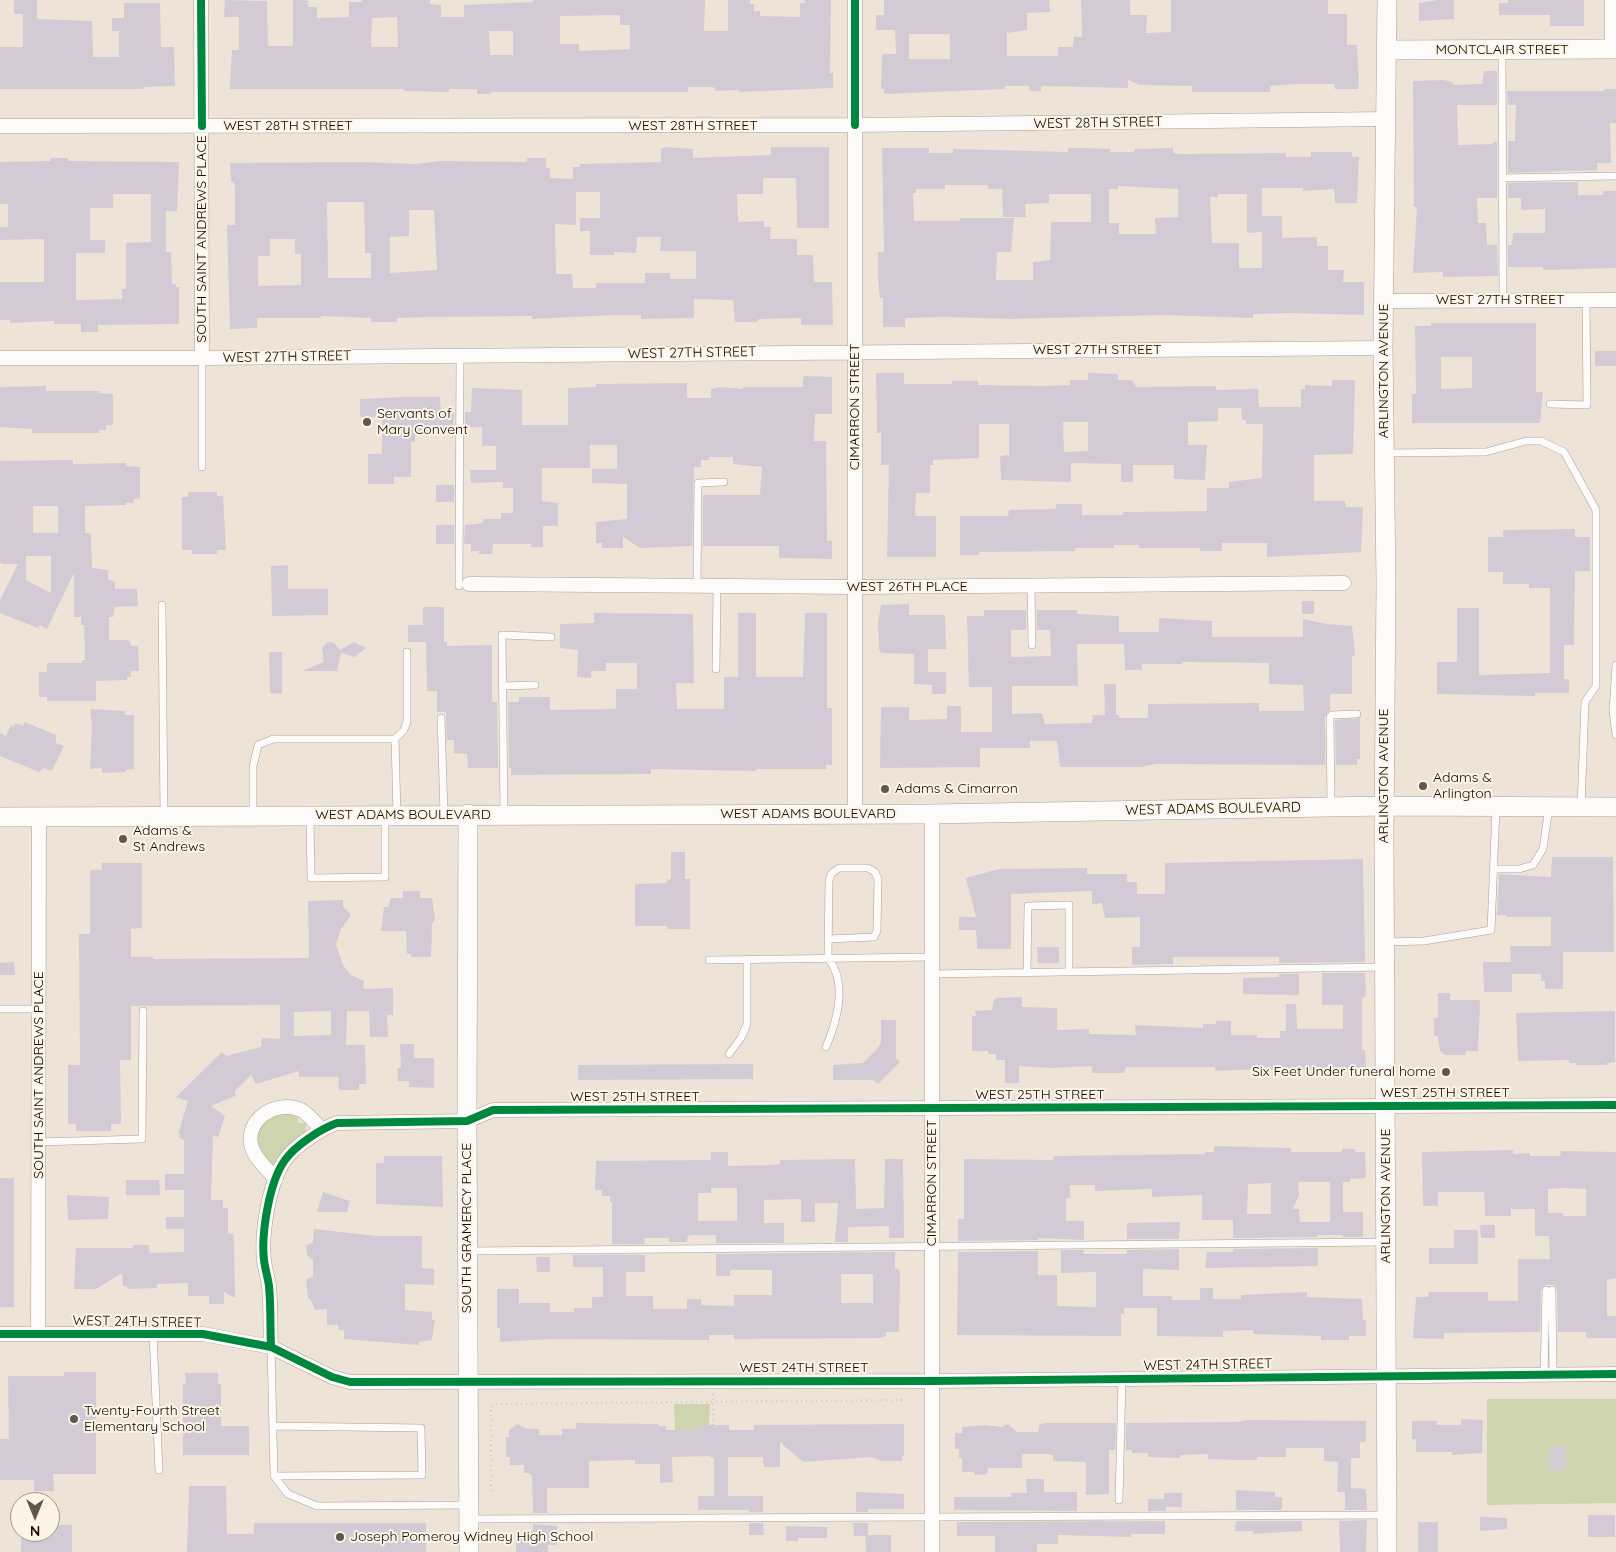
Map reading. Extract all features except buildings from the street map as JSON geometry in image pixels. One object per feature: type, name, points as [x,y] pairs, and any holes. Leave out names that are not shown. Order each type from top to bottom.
[{"type":"main road","name":"ARLINGTON AVENUE","points":[[1387,0],[1383,348],[1387,1552]]},
{"type":"main road","name":"MONTCLAIR STREET","points":[[1387,50],[1614,50]]},
{"type":"main road","name":"WEST ADAMS BOULEVARD","points":[[0,817],[444,814],[932,814],[1384,806],[1616,807]]},
{"type":"main road","name":"SOUTH GRAMERCY PLACE","points":[[468,814],[467,1121],[470,1552]]},
{"type":"street","name":"SOUTH SAINT ANDREWS PLACE","points":[[201,0],[202,358]]},
{"type":"street","name":"CIMARRON STREET","points":[[855,0],[855,814]]},
{"type":"street","points":[[1612,0],[1614,50]]},
{"type":"street","name":"WEST 28TH STREET","points":[[0,126],[855,125],[1387,120]]},
{"type":"street","name":"WEST 27TH STREET","points":[[1384,301],[1616,300]]},
{"type":"street","name":"WEST 27TH STREET","points":[[0,358],[1383,348]]},
{"type":"street","name":"WEST 26TH PLACE","points":[[464,585],[856,587],[1344,583]]},
{"type":"street","name":"CIMARRON STREET","points":[[932,814],[932,1552]]},
{"type":"street","name":"SOUTH SAINT ANDREWS PLACE","points":[[38,1334],[39,817]]},
{"type":"street","name":"WEST 25TH STREET","points":[[467,1121],[493,1110],[1616,1105]]},
{"type":"street","points":[[276,1179],[253,1149],[252,1131],[255,1122],[268,1111],[286,1108],[301,1110],[321,1129]]},
{"type":"street","points":[[271,1347],[269,1286],[264,1259],[264,1239],[266,1220],[276,1179],[285,1160],[321,1129],[337,1124],[467,1121]]},
{"type":"street","name":"WEST 24TH STREET","points":[[0,1334],[203,1334],[271,1347],[332,1377],[350,1382],[931,1381],[1616,1374]]},
{"type":"lane","points":[[1502,51],[1503,300]]},
{"type":"lane","points":[[1503,178],[1616,176]]},
{"type":"lane","points":[[1550,404],[1587,404],[1586,300]]},
{"type":"lane","points":[[460,355],[464,585]]},
{"type":"lane","points":[[202,358],[202,467]]},
{"type":"lane","points":[[1384,453],[1486,452],[1526,440],[1541,441],[1564,452],[1596,510],[1598,525],[1596,686],[1585,702],[1581,807]]},
{"type":"lane","points":[[697,586],[698,483],[724,482]]},
{"type":"lane","points":[[716,669],[717,586]]},
{"type":"lane","points":[[1031,586],[1032,645]]},
{"type":"lane","points":[[162,605],[164,816]]},
{"type":"lane","points":[[504,814],[502,634],[550,637]]},
{"type":"lane","points":[[310,815],[311,878],[385,877],[391,815],[395,739],[404,730],[406,721],[407,652]]},
{"type":"lane","points":[[1616,665],[1613,711],[1616,735]]},
{"type":"lane","points":[[503,686],[535,685]]},
{"type":"lane","points":[[1331,807],[1330,717],[1332,715],[1357,714]]},
{"type":"lane","points":[[441,718],[444,814]]},
{"type":"lane","points":[[253,815],[253,767],[258,745],[273,739],[395,739]]},
{"type":"lane","points":[[1385,942],[1424,941],[1491,930],[1496,807]]},
{"type":"lane","points":[[1494,869],[1519,869],[1533,865],[1543,849],[1549,807]]},
{"type":"lane","points":[[826,1047],[835,1025],[838,995],[835,967],[828,958],[828,939],[829,880],[832,873],[839,868],[868,868],[875,872],[878,888],[877,932],[874,937],[828,939]]},
{"type":"lane","points":[[1028,972],[1028,906],[1069,905],[1069,972]]},
{"type":"lane","points":[[709,960],[932,957]]},
{"type":"lane","points":[[728,1054],[740,1038],[747,1024],[747,959]]},
{"type":"lane","points":[[932,974],[1385,967]]},
{"type":"lane","points":[[0,1009],[39,1009]]},
{"type":"lane","points":[[39,1142],[142,1139],[143,1011]]},
{"type":"lane","points":[[468,1251],[1386,1242]]},
{"type":"lane","points":[[1549,1290],[1549,1374]]},
{"type":"lane","points":[[153,1334],[159,1470]]},
{"type":"lane","points":[[271,1347],[274,1476],[288,1494],[317,1506],[469,1512],[932,1517],[1387,1515]]},
{"type":"lane","points":[[1119,1500],[1122,1379]]},
{"type":"lane","points":[[273,1426],[421,1428],[422,1475],[274,1476]]},
{"type":"path","points":[[713,1380],[713,1425]]},
{"type":"path","points":[[491,1491],[491,1409],[494,1404],[908,1400]]},
{"type":"green space","points":[[277,1113],[294,1114],[298,1117],[298,1123],[306,1123],[306,1131],[276,1163],[270,1165],[260,1156],[258,1130],[264,1122]]},
{"type":"green space","points":[[1487,1399],[1616,1399],[1616,1503],[1487,1505]]},
{"type":"green space","points":[[674,1404],[710,1404],[709,1425],[698,1430],[675,1430]]},
{"type":"cycle path","points":[[201,0],[202,126]]},
{"type":"cycle path","points":[[855,0],[855,125]]},
{"type":"cycle path","points":[[271,1347],[270,1294],[263,1249],[267,1208],[271,1194],[279,1170],[289,1155],[308,1138],[337,1123],[467,1121],[493,1110],[1616,1105]]},
{"type":"cycle path","points":[[0,1334],[203,1334],[271,1347],[332,1377],[350,1382],[931,1381],[1616,1374]]},
{"type":"place","name":"Servants of Mary Convent","points":[[367,422]]},
{"type":"place","name":"Adams & Arlington","points":[[1423,786]]},
{"type":"place","name":"Adams & Cimarron","points":[[885,789]]},
{"type":"place","name":"Adams & St Andrews","points":[[123,839]]},
{"type":"place","name":"Six Feet Under funeral home","points":[[1446,1072]]},
{"type":"place","name":"Twenty-Fourth Street Elementary School","points":[[74,1419]]},
{"type":"place","name":"Joseph Pomeroy Widney High School","points":[[340,1537]]}]
